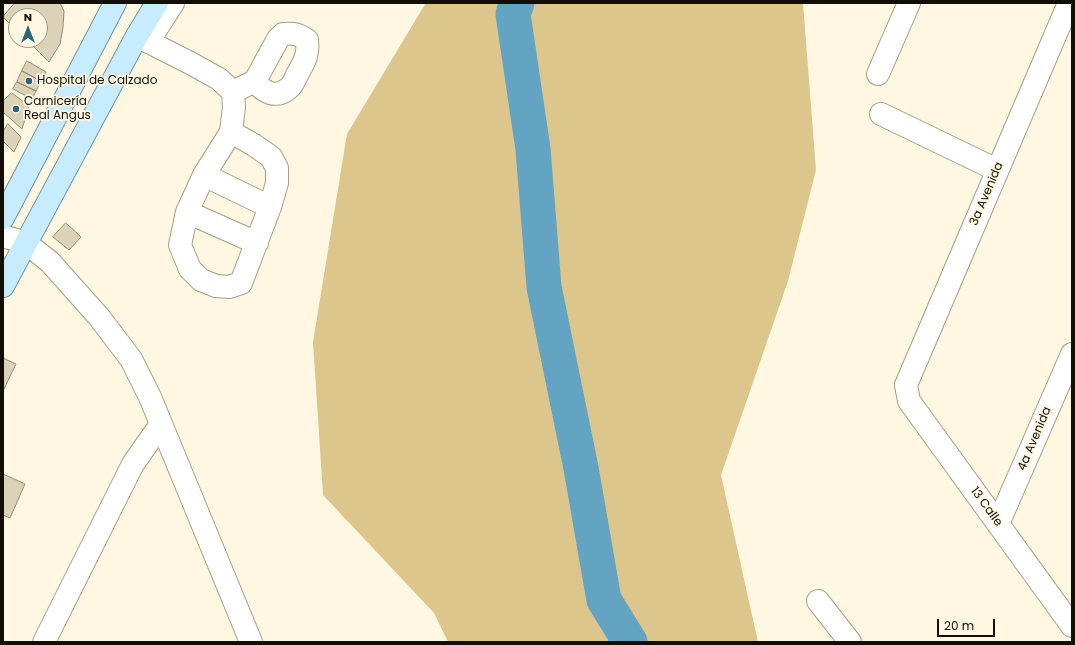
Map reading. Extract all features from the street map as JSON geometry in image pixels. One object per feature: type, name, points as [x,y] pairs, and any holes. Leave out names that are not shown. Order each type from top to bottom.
[{"type":"main road","points":[[3,218],[115,3]]},
{"type":"main road","points":[[3,286],[143,39],[157,3]]},
{"type":"street","points":[[173,3],[143,39],[219,79],[233,92],[234,107],[231,132],[204,175],[187,212],[180,245],[190,269],[201,280],[216,286],[229,287],[241,283],[270,207],[277,183],[277,168],[271,158],[254,145],[231,132]]},
{"type":"street","points":[[878,74],[909,3]]},
{"type":"street","name":"3a Avenida","points":[[906,385],[1069,3]]},
{"type":"street","points":[[233,92],[255,81]]},
{"type":"street","points":[[881,114],[997,170]]},
{"type":"street","points":[[204,175],[270,207]]},
{"type":"street","points":[[187,212],[257,243]]},
{"type":"street","points":[[3,236],[26,243],[50,262],[99,317],[131,359],[150,397],[251,642]]},
{"type":"street","name":"4a Avenida","points":[[998,524],[1072,354]]},
{"type":"street","name":"13 Calle","points":[[906,385],[909,401],[1072,626]]},
{"type":"street","points":[[44,642],[133,464],[161,424]]},
{"type":"street","points":[[818,601],[850,642]]},
{"type":"shaded area","points":[[425,3],[803,3],[816,170],[788,281],[721,475],[758,642],[448,642],[434,613],[323,495],[313,342],[347,134]]},
{"type":"building","points":[[15,3],[60,3],[64,11],[60,44],[49,62],[35,48],[48,48],[48,8],[11,8]]},
{"type":"building","points":[[8,11],[8,22],[3,17]]},
{"type":"building","points":[[27,61],[46,72],[41,81],[22,71]]},
{"type":"building","name":"Hospital de Calzado","points":[[22,71],[41,81],[36,91],[17,82]]},
{"type":"building","points":[[17,82],[36,91],[32,99],[13,89]]},
{"type":"building","name":"Carnicería Real Angus","points":[[12,93],[29,106],[22,129],[3,112],[3,101]]},
{"type":"building","points":[[8,124],[21,137],[14,152],[3,141],[3,132]]},
{"type":"building","points":[[66,223],[81,237],[69,250],[53,237]]},
{"type":"building","points":[[3,358],[16,364],[3,391]]},
{"type":"building","points":[[3,474],[25,484],[10,518],[3,515]]},
{"type":"waterway","points":[[517,3],[513,14],[533,149],[544,287],[581,468],[604,600],[630,642]]},
{"type":"place","name":"Hospital de Calzado","points":[[29,81]]},
{"type":"place","name":"Carnicería Real Angus","points":[[16,109]]}]
